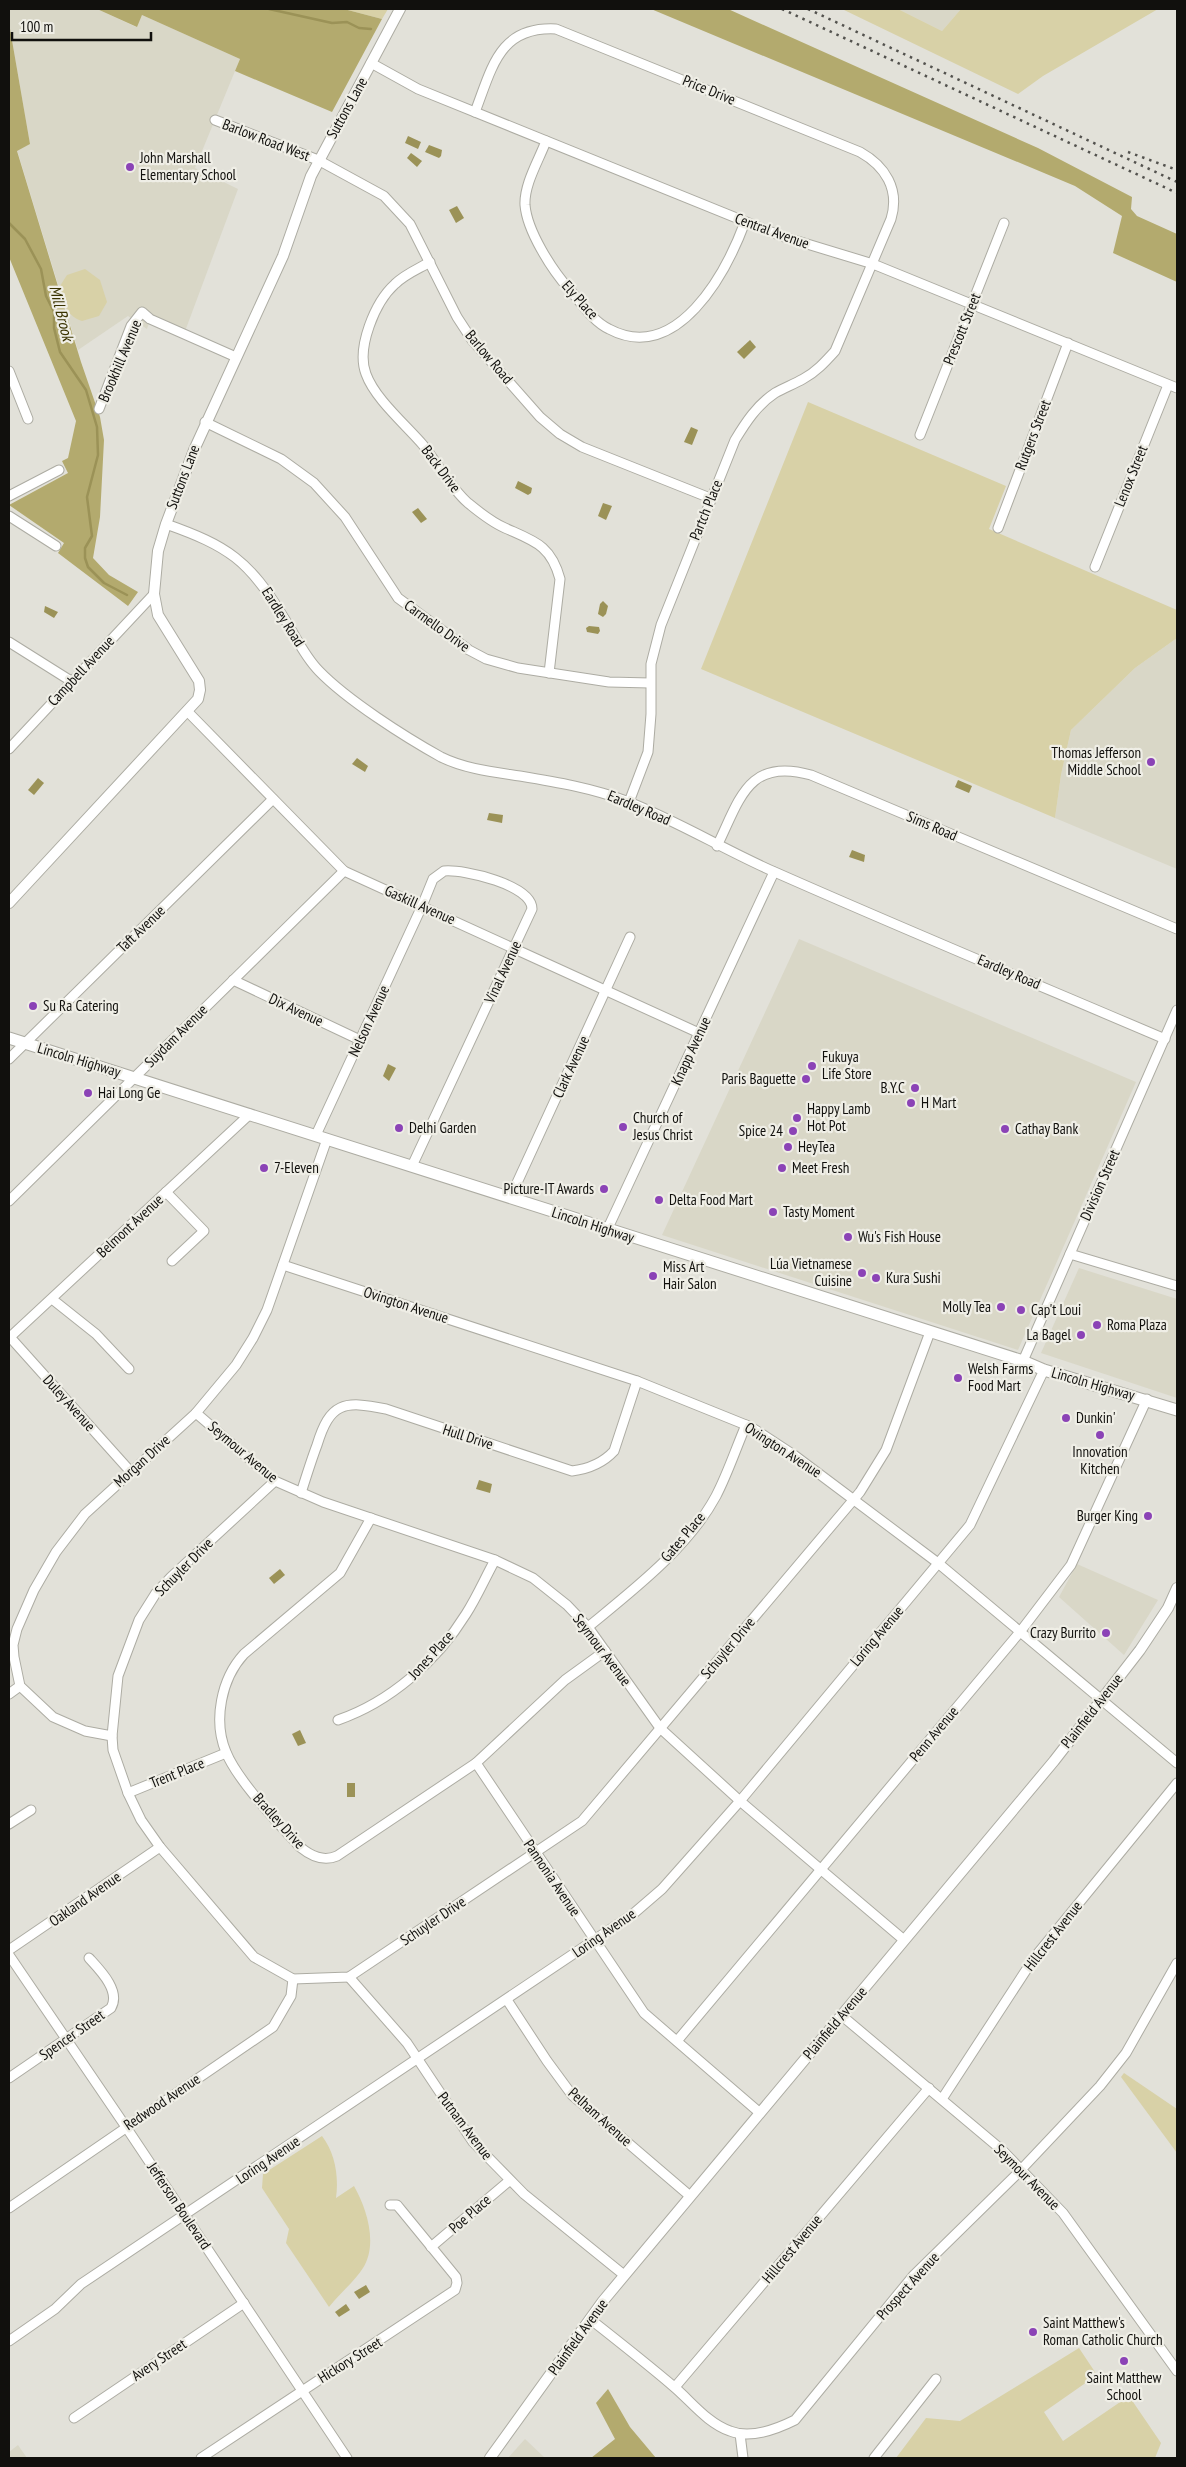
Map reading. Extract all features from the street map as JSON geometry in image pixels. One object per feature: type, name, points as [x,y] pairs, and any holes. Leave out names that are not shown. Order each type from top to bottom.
[{"type":"main road","name":"Lincoln Highway","points":[[9,1038],[1022,1361],[1044,1370],[1147,1399],[1177,1410]]},
{"type":"street","name":"Suttons Lane","points":[[9,904],[198,698],[200,690],[198,681],[158,615],[154,594],[158,551],[166,524],[205,422],[293,231],[318,160],[400,9]]},
{"type":"street","name":"Price Drive","points":[[474,112],[496,57],[510,41],[531,30],[556,29],[568,33],[871,158],[882,168],[890,180],[895,206],[873,264]]},
{"type":"street","name":"Central Avenue","points":[[371,64],[418,88],[474,112],[745,222],[781,236],[873,264],[1177,388]]},
{"type":"street","name":"Barlow Road West","points":[[215,120],[318,160]]},
{"type":"street","name":"Ely Place","points":[[546,140],[526,191],[525,206],[530,224],[551,266],[560,278],[595,319],[609,329],[639,338],[654,336],[683,321],[720,275],[733,255],[745,222]]},
{"type":"street","name":"Barlow Road","points":[[318,160],[384,196],[410,224],[457,317],[472,340],[540,417],[560,434],[582,447],[710,498]]},
{"type":"street","name":"Prescott Street","points":[[920,435],[1004,223]]},
{"type":"street","name":"Back Drive","points":[[430,262],[406,275],[386,294],[371,320],[364,341],[366,374],[378,394],[423,446],[466,501],[484,516],[539,544],[549,553],[557,566],[560,579],[549,672]]},
{"type":"street","name":"Partch Place","points":[[629,802],[648,752],[651,714],[651,664],[661,625],[710,498],[735,440],[748,418],[776,393],[803,379],[820,367],[835,351],[873,264]]},
{"type":"street","name":"Brookhill Avenue","points":[[99,409],[131,326],[142,312],[150,319],[236,357]]},
{"type":"street","name":"Rutgers Street","points":[[998,528],[1068,343]]},
{"type":"street","points":[[9,372],[11,382],[28,419]]},
{"type":"street","name":"Lenox Street","points":[[1095,567],[1168,385]]},
{"type":"street","name":"Carmello Drive","points":[[205,422],[282,459],[314,483],[345,517],[398,598],[440,630],[486,659],[518,668],[609,682],[650,683]]},
{"type":"street","points":[[9,496],[59,470]]},
{"type":"street","points":[[9,516],[56,546]]},
{"type":"street","name":"Eardley Road","points":[[166,524],[211,541],[231,553],[252,571],[317,668],[350,697],[422,746],[446,759],[482,770],[565,783],[600,791],[629,802],[774,872],[1165,1039]]},
{"type":"street","name":"Campbell Avenue","points":[[9,748],[154,594]]},
{"type":"street","points":[[9,642],[71,681]]},
{"type":"street","name":"Gaskill Avenue","points":[[187,711],[344,871],[699,1033]]},
{"type":"street","name":"Sims Road","points":[[717,846],[743,794],[754,781],[767,772],[779,769],[795,770],[1177,929]]},
{"type":"street","name":"Taft Avenue","points":[[9,1059],[273,799]]},
{"type":"street","name":"Suydam Avenue","points":[[9,1201],[344,871]]},
{"type":"street","name":"Vinal Avenue","points":[[412,1166],[533,906],[522,894],[492,879],[473,873],[444,871],[433,879],[422,906]]},
{"type":"street","name":"Knapp Avenue","points":[[608,1230],[774,872]]},
{"type":"street","name":"Nelson Avenue","points":[[316,1135],[422,906]]},
{"type":"street","name":"Clark Avenue","points":[[510,1198],[630,937]]},
{"type":"street","name":"Dix Avenue","points":[[233,980],[360,1040]]},
{"type":"street","name":"Division Street","points":[[1022,1361],[1165,1039],[1174,1025],[1177,1010]]},
{"type":"street","name":"Belmont Avenue","points":[[9,1337],[250,1114]]},
{"type":"street","name":"Morgan Drive","points":[[20,1686],[14,1657],[14,1636],[30,1598],[56,1552],[76,1524],[94,1504],[196,1413],[236,1365],[253,1338],[266,1310],[327,1139]]},
{"type":"street","points":[[166,1192],[204,1232],[172,1261]]},
{"type":"street","points":[[1070,1254],[1177,1286]]},
{"type":"street","name":"Ovington Avenue","points":[[282,1265],[637,1381],[746,1425],[794,1455],[938,1563],[1177,1763]]},
{"type":"street","points":[[52,1298],[96,1334],[129,1369]]},
{"type":"street","name":"Schuyler Drive","points":[[349,1977],[582,1821],[854,1499],[886,1450],[930,1332]]},
{"type":"street","name":"Duley Avenue","points":[[9,1337],[130,1471]]},
{"type":"street","name":"Loring Avenue","points":[[9,2341],[55,2309],[81,2284],[507,2000],[633,1914],[662,1889],[740,1801],[970,1525],[1044,1370]]},
{"type":"street","name":"Hull Drive","points":[[301,1493],[324,1424],[332,1412],[345,1406],[364,1405],[386,1409],[572,1471],[585,1470],[606,1459],[614,1451],[637,1381]]},
{"type":"street","name":"Penn Avenue","points":[[677,2041],[1020,1632],[1071,1565],[1147,1399]]},
{"type":"street","name":"Seymour Avenue","points":[[196,1413],[275,1481],[301,1493],[495,1560],[534,1578],[568,1604],[588,1627],[660,1728],[740,1801],[904,1940]]},
{"type":"street","name":"Gates Place","points":[[588,1627],[644,1580],[684,1540],[716,1496],[746,1425]]},
{"type":"street","name":"Schuyler Drive","points":[[275,1481],[156,1593],[139,1620],[118,1676],[112,1736],[113,1750],[128,1793],[141,1820],[160,1847],[254,1957],[293,1979]]},
{"type":"street","name":"Bradley Drive","points":[[371,1518],[340,1574],[236,1663],[223,1694],[220,1716],[226,1753],[247,1785],[300,1847],[309,1854],[329,1859],[337,1856],[476,1763],[559,1686],[605,1652]]},
{"type":"street","name":"Jones Place","points":[[338,1720],[355,1714],[408,1681],[430,1660],[466,1615],[495,1560]]},
{"type":"street","name":"Plainfield Avenue","points":[[490,2458],[624,2275],[904,1940],[1101,1700],[1140,1650],[1168,1608],[1177,1588]]},
{"type":"street","points":[[9,1694],[20,1686],[46,1712],[58,1719],[84,1732],[112,1736]]},
{"type":"street","name":"Trent Place","points":[[128,1793],[226,1753]]},
{"type":"street","name":"Pannonia Avenue","points":[[476,1763],[593,1940],[644,2013],[760,2113]]},
{"type":"street","name":"Hillcrest Avenue","points":[[942,2099],[1034,1958],[1177,1784]]},
{"type":"street","points":[[9,1824],[31,1810]]},
{"type":"street","name":"Oakland Avenue","points":[[9,1950],[160,1847]]},
{"type":"street","name":"Jefferson Boulevard","points":[[9,1955],[347,2458]]},
{"type":"street","name":"Spencer Street","points":[[9,2078],[66,2040],[113,2005],[114,1997],[108,1980],[89,1958]]},
{"type":"street","name":"Prospect Avenue","points":[[740,2434],[776,2429],[795,2420],[913,2276],[1021,2170],[1100,2086],[1126,2053],[1177,1963]]},
{"type":"street","points":[[293,1979],[349,1977]]},
{"type":"street","name":"Putnam Avenue","points":[[349,1977],[407,2043],[473,2142],[509,2181],[624,2275]]},
{"type":"street","name":"Redwood Avenue","points":[[9,2208],[273,2027],[290,1996],[293,1979]]},
{"type":"street","name":"Pelham Avenue","points":[[507,2000],[572,2095],[690,2196]]},
{"type":"street","name":"Seymour Avenue","points":[[841,2015],[942,2099],[1021,2170],[1070,2221],[1177,2371]]},
{"type":"street","name":"Hillcrest Avenue","points":[[675,2387],[929,2088]]},
{"type":"street","name":"Poe Place","points":[[431,2247],[509,2181]]},
{"type":"street","points":[[390,2205],[397,2206],[402,2211],[431,2247]]},
{"type":"street","name":"Hickory Street","points":[[201,2458],[455,2290],[458,2283],[456,2278],[431,2247]]},
{"type":"street","name":"Avery Street","points":[[74,2418],[244,2303]]},
{"type":"street","points":[[590,2319],[675,2387],[713,2422],[729,2431],[740,2434],[743,2458]]},
{"type":"street","points":[[874,2458],[936,2379]]},
{"type":"shaded area","points":[[9,9],[97,9],[136,27],[142,15],[240,59],[195,168],[238,189],[184,334],[150,320],[147,329],[128,316],[78,350],[17,150],[30,144],[9,23]]},
{"type":"shaded area","points":[[97,9],[344,9],[382,19],[332,112],[235,71],[240,59],[142,15],[137,27]]},
{"type":"shaded area","points":[[344,9],[388,9],[382,19]]},
{"type":"shaded area","points":[[651,9],[728,9],[1038,148],[1132,197],[1131,209],[1137,216],[1177,234],[1177,282],[1113,253],[1122,216],[1075,186]]},
{"type":"shaded area","points":[[842,9],[898,9],[942,31],[961,9],[1158,9],[1043,76],[1018,94]]},
{"type":"shaded area","points":[[898,9],[961,9],[942,31]]},
{"type":"shaded area","points":[[9,23],[30,144],[17,151],[81,362],[100,417],[104,440],[100,517],[93,558],[109,575],[138,592],[128,606],[58,553],[64,543],[9,505],[68,473],[62,461],[68,458],[76,421],[9,257]]},
{"type":"shaded area","points":[[408,136],[421,142],[418,149],[405,143]]},
{"type":"shaded area","points":[[429,145],[442,150],[439,158],[425,152]]},
{"type":"shaded area","points":[[411,153],[422,161],[417,167],[407,158]]},
{"type":"shaded area","points":[[457,206],[464,218],[456,223],[449,210]]},
{"type":"shaded area","points":[[85,269],[100,280],[107,302],[99,316],[82,321],[72,316],[69,312],[62,297],[60,286],[67,275]]},
{"type":"shaded area","points":[[750,340],[756,347],[744,359],[737,352]]},
{"type":"shaded area","points":[[808,402],[1006,486],[989,529],[1177,610],[1177,638],[1135,668],[1071,730],[1061,775],[1055,818],[701,669]]},
{"type":"shaded area","points":[[691,427],[698,430],[692,445],[684,442]]},
{"type":"shaded area","points":[[518,481],[532,488],[531,493],[528,495],[515,488]]},
{"type":"shaded area","points":[[603,503],[612,506],[606,520],[598,516]]},
{"type":"shaded area","points":[[418,508],[427,519],[421,523],[412,512]]},
{"type":"shaded area","points":[[603,601],[608,606],[603,617],[598,614],[600,604]]},
{"type":"shaded area","points":[[45,606],[58,612],[54,618],[44,612]]},
{"type":"shaded area","points":[[589,626],[599,627],[600,631],[598,634],[587,632],[586,628]]},
{"type":"shaded area","points":[[1177,638],[1177,869],[1055,818],[1061,775],[1071,730],[1135,668]]},
{"type":"shaded area","points":[[357,758],[368,766],[365,772],[352,764]]},
{"type":"shaded area","points":[[38,778],[44,783],[34,795],[28,790]]},
{"type":"shaded area","points":[[958,780],[972,786],[969,793],[955,787]]},
{"type":"shaded area","points":[[489,813],[503,815],[502,823],[487,820]]},
{"type":"shaded area","points":[[852,850],[865,855],[864,862],[849,857]]},
{"type":"shaded area","points":[[799,939],[1136,1082],[1018,1350],[662,1235]]},
{"type":"shaded area","points":[[388,1064],[396,1068],[389,1081],[383,1076]]},
{"type":"shaded area","points":[[1079,1268],[1177,1299],[1177,1398],[1041,1353]]},
{"type":"shaded area","points":[[479,1480],[492,1484],[490,1493],[476,1489]]},
{"type":"shaded area","points":[[1077,1564],[1158,1600],[1124,1655],[1059,1597]]},
{"type":"shaded area","points":[[280,1569],[285,1575],[274,1584],[269,1578]]},
{"type":"shaded area","points":[[300,1730],[306,1743],[298,1746],[292,1734]]},
{"type":"shaded area","points":[[347,1783],[355,1783],[355,1797],[347,1797]]},
{"type":"shaded area","points":[[1124,2073],[1177,2109],[1177,2153],[1121,2077]]},
{"type":"shaded area","points":[[322,2136],[330,2150],[335,2165],[337,2181],[336,2198],[354,2186],[367,2216],[370,2238],[370,2248],[363,2268],[329,2307],[286,2243],[289,2229],[262,2188],[263,2174]]},
{"type":"shaded area","points":[[366,2285],[370,2292],[359,2299],[354,2292]]},
{"type":"shaded area","points":[[346,2304],[350,2310],[339,2317],[335,2312]]},
{"type":"shaded area","points":[[1079,2348],[1097,2375],[1044,2412],[1063,2441],[1129,2396],[1161,2443],[1155,2458],[896,2458],[926,2418],[960,2421]]},
{"type":"shaded area","points":[[608,2389],[630,2427],[656,2458],[591,2458],[615,2439],[596,2403]]},
{"type":"shaded area","points":[[525,2439],[545,2458],[508,2458]]},
{"type":"shaded area","points":[[18,2445],[27,2458],[9,2458],[9,2452]]},
{"type":"waterway","points":[[269,9],[332,23],[347,22],[359,28],[371,29]]},
{"type":"waterway","name":"Mill Brook","points":[[9,223],[25,239],[41,269],[46,296],[54,312],[54,328],[60,352],[86,390],[97,427],[98,455],[87,497],[92,536],[85,548],[85,558],[88,567],[104,583],[127,595]]},
{"type":"railway","points":[[782,9],[1177,193]]},
{"type":"railway","points":[[808,9],[1177,182]]},
{"type":"railway","points":[[1128,152],[1177,170]]},
{"type":"place","name":"John Marshall Elementary School","points":[[130,167]]},
{"type":"place","name":"Thomas Jefferson Middle School","points":[[1151,762]]},
{"type":"place","name":"Su Ra Catering","points":[[33,1006]]},
{"type":"place","name":"Fukuya Life Store","points":[[812,1066]]},
{"type":"place","name":"Paris Baguette","points":[[806,1079]]},
{"type":"place","name":"B.Y.C","points":[[915,1088]]},
{"type":"place","name":"Hai Long Ge","points":[[88,1093]]},
{"type":"place","name":"H Mart","points":[[911,1103]]},
{"type":"place","name":"Happy Lamb Hot Pot","points":[[797,1118]]},
{"type":"place","name":"Church of Jesus Christ","points":[[623,1127]]},
{"type":"place","name":"Delhi Garden","points":[[399,1128]]},
{"type":"place","name":"Cathay Bank","points":[[1005,1129]]},
{"type":"place","name":"Spice 24","points":[[793,1131]]},
{"type":"place","name":"HeyTea","points":[[788,1147]]},
{"type":"place","name":"7-Eleven","points":[[264,1168]]},
{"type":"place","name":"Meet Fresh","points":[[782,1168]]},
{"type":"place","name":"Picture-IT Awards","points":[[604,1189]]},
{"type":"place","name":"Delta Food Mart","points":[[659,1200]]},
{"type":"place","name":"Tasty Moment","points":[[773,1212]]},
{"type":"place","name":"Wu's Fish House","points":[[848,1237]]},
{"type":"place","name":"Lúa Vietnamese Cuisine","points":[[862,1273]]},
{"type":"place","name":"Miss Art Hair Salon","points":[[653,1276]]},
{"type":"place","name":"Kura Sushi","points":[[876,1278]]},
{"type":"place","name":"Molly Tea","points":[[1001,1307]]},
{"type":"place","name":"Cap't Loui","points":[[1021,1310]]},
{"type":"place","name":"Roma Plaza","points":[[1097,1325]]},
{"type":"place","name":"La Bagel","points":[[1081,1335]]},
{"type":"place","name":"Welsh Farms Food Mart","points":[[958,1378]]},
{"type":"place","name":"Dunkin'","points":[[1066,1418]]},
{"type":"place","name":"Innovation Kitchen","points":[[1100,1435]]},
{"type":"place","name":"Burger King","points":[[1148,1516]]},
{"type":"place","name":"Crazy Burrito","points":[[1106,1633]]},
{"type":"place","name":"Saint Matthew's Roman Catholic Church","points":[[1033,2332]]},
{"type":"place","name":"Saint Matthew School","points":[[1124,2361]]}]
